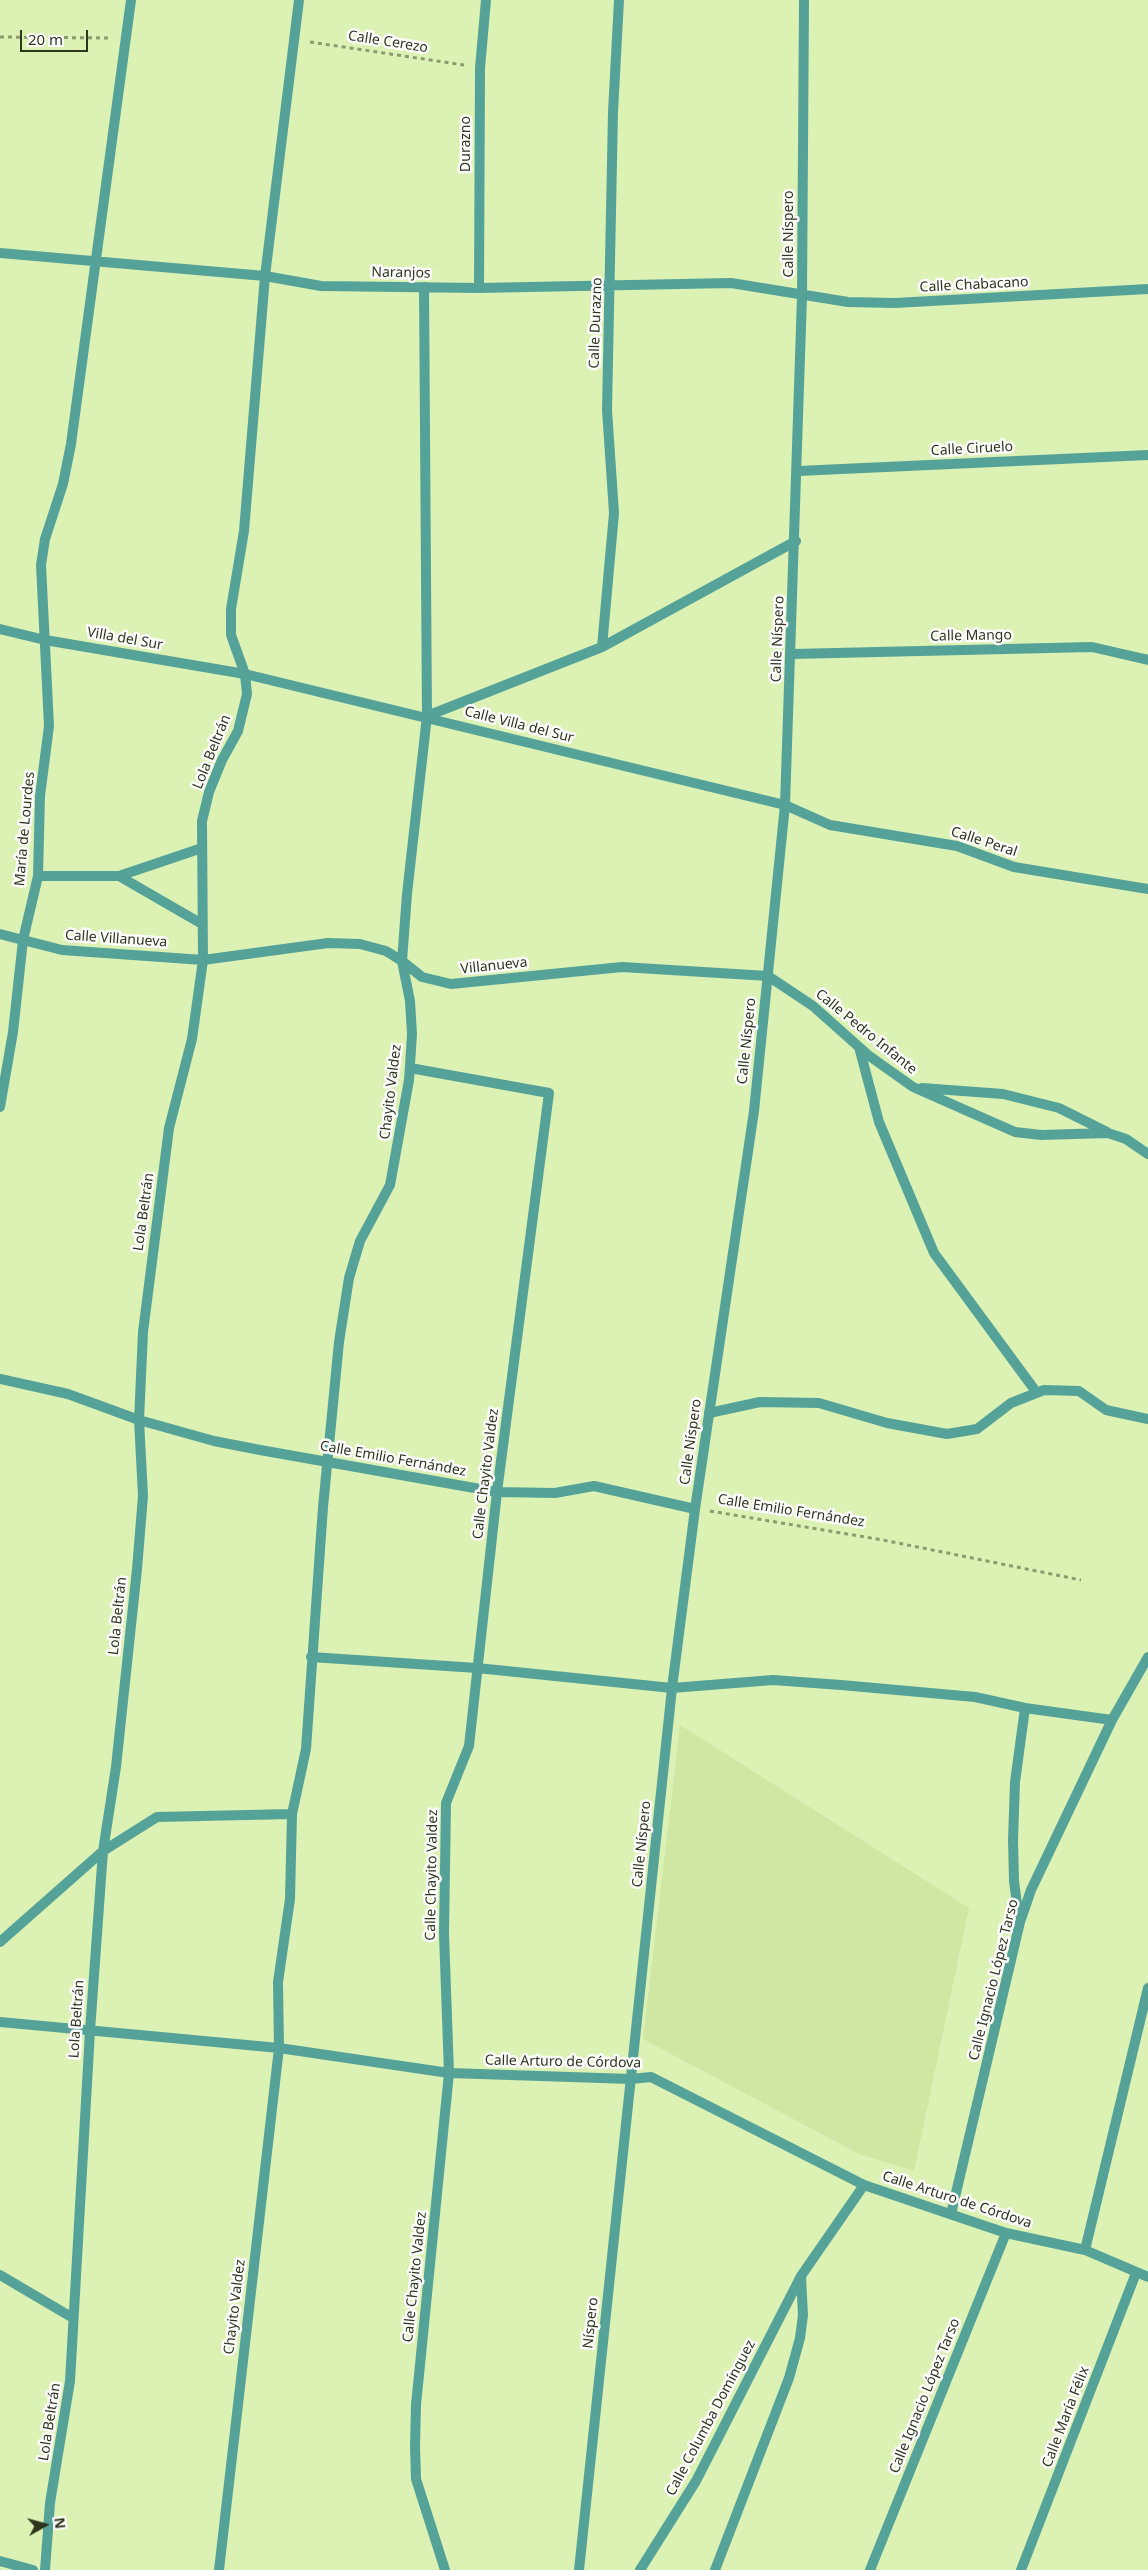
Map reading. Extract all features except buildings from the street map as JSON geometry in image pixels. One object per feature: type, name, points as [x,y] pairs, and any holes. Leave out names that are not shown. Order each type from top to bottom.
[{"type":"street","name":"María de Lourdes","points":[[0,1107],[13,1032],[23,940],[38,876],[40,796],[49,726],[41,565],[45,538],[64,484],[131,0]]},
{"type":"street","name":"Lola Beltrán","points":[[45,2570],[50,2503],[70,2381],[90,2031],[103,1851],[116,1767],[143,1496],[139,1420],[143,1332],[150,1260],[169,1128],[192,1039],[203,960],[202,821],[209,792],[222,760],[238,731],[247,694],[245,674],[231,635],[230,609],[244,531],[265,276],[299,0]]},
{"type":"street","name":"Durazno","points":[[479,288],[480,68],[486,0]]},
{"type":"street","name":"Calle Durazno","points":[[602,647],[614,513],[607,410],[611,286],[613,112],[619,0]]},
{"type":"street","name":"Calle Níspero","points":[[631,2079],[672,1688],[695,1509],[754,1111],[785,804],[798,471],[802,296],[804,0]]},
{"type":"street","name":"Naranjos","points":[[0,253],[265,276],[321,286],[479,288],[731,283],[802,296]]},
{"type":"street","name":"Chayito Valdez","points":[[329,1462],[339,1342],[349,1278],[360,1241],[390,1185],[410,1068],[412,1034],[402,960],[407,894],[428,716],[424,287]]},
{"type":"street","name":"Calle Chabacano","points":[[802,296],[848,302],[895,303],[1148,289]]},
{"type":"street","name":"Calle Ciruelo","points":[[798,471],[1148,455]]},
{"type":"street","points":[[428,716],[602,647],[796,541]]},
{"type":"street","name":"Villa del Sur","points":[[0,629],[45,640],[245,674]]},
{"type":"street","name":"Calle Mango","points":[[792,654],[1092,646],[1148,660]]},
{"type":"street","name":"Calle Villa del Sur","points":[[245,674],[428,716],[785,804]]},
{"type":"street","name":"Calle Peral","points":[[785,804],[830,825],[957,846],[1014,867],[1148,889]]},
{"type":"street","points":[[38,876],[119,876],[202,848]]},
{"type":"street","points":[[119,876],[202,924]]},
{"type":"street","name":"Calle Villanueva","points":[[0,934],[62,950],[203,960]]},
{"type":"street","name":"Villanueva","points":[[203,960],[328,943],[360,944],[386,952],[402,960],[422,977],[451,984],[622,968],[768,976]]},
{"type":"street","name":"Calle Pedro Infante","points":[[768,976],[814,1006],[859,1047],[913,1087],[1015,1132],[1041,1135],[1108,1133],[1126,1139],[1148,1154]]},
{"type":"street","points":[[859,1047],[879,1122],[934,1253],[1037,1393]]},
{"type":"street","name":"Calle Chayito Valdez","points":[[410,1068],[549,1093],[498,1492],[469,1746],[446,1803],[444,1934],[449,2073],[417,2395],[415,2446],[416,2479],[445,2570]]},
{"type":"street","points":[[913,1087],[1003,1094],[1059,1108],[1108,1133]]},
{"type":"street","name":"Calle Emilio Fernández","points":[[0,1379],[68,1394],[139,1420],[214,1441],[498,1492],[555,1493],[594,1486],[695,1509]]},
{"type":"street","points":[[709,1413],[760,1402],[819,1403],[887,1422],[947,1434],[977,1429],[1011,1403],[1044,1390],[1079,1391],[1106,1410],[1148,1419]]},
{"type":"street","points":[[279,2048],[278,1982],[290,1899],[292,1814],[306,1750],[311,1657],[329,1462]]},
{"type":"street","points":[[311,1657],[477,1668],[672,1688],[773,1680],[975,1697],[1025,1708],[1112,1720]]},
{"type":"street","name":"Calle Ignacio López Tarso","points":[[950,2214],[1020,1922],[1031,1890],[1112,1720],[1148,1657]]},
{"type":"street","points":[[1020,1922],[1014,1881],[1013,1840],[1015,1782],[1025,1708]]},
{"type":"street","points":[[0,1942],[103,1851],[157,1817],[292,1814]]},
{"type":"street","points":[[1085,2250],[1148,1988]]},
{"type":"street","name":"Calle Arturo de Córdova","points":[[0,2022],[279,2048],[449,2073],[631,2079],[651,2077],[864,2184],[1006,2233],[1085,2250],[1136,2274],[1148,2277]]},
{"type":"street","name":"Chayito Valdez","points":[[219,2570],[279,2048]]},
{"type":"street","name":"Níspero","points":[[579,2570],[631,2079]]},
{"type":"street","name":"Calle Columba Domínguez","points":[[640,2570],[696,2481],[801,2276],[864,2184]]},
{"type":"street","name":"Calle Ignacio López Tarso","points":[[870,2570],[1006,2233]]},
{"type":"street","name":"Calle María Félix","points":[[1021,2570],[1136,2274]]},
{"type":"street","points":[[0,2275],[73,2318]]},
{"type":"street","points":[[715,2570],[789,2378],[800,2338],[802,2322],[801,2276]]},
{"type":"street","points":[[4,2565],[33,2570]]},
{"type":"path","points":[[0,37],[126,38]]},
{"type":"path","name":"Calle Cerezo","points":[[293,40],[480,68]]},
{"type":"path","name":"Calle Emilio Fernández","points":[[695,1509],[883,1540],[1081,1580]]},
{"type":"shaded area","points":[[680,1725],[969,1908],[914,2171],[859,2154],[643,2039]]}]
